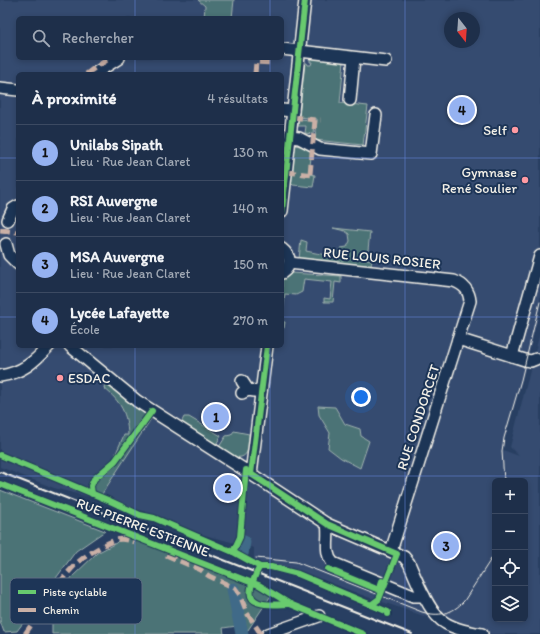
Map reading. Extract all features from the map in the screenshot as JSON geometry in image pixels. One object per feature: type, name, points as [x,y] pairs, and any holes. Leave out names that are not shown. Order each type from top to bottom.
[{"type":"street","points":[[284,192],[290,137],[288,110],[300,51],[305,0]]},
{"type":"street","points":[[284,49],[386,61]]},
{"type":"street","points":[[350,100],[354,58]]},
{"type":"street","points":[[97,72],[116,60]]},
{"type":"street","points":[[0,88],[16,90]]},
{"type":"street","points":[[290,137],[299,138],[320,149],[371,154],[376,115]]},
{"type":"street","points":[[8,220],[13,209],[16,207]]},
{"type":"street","points":[[6,244],[9,255],[16,262]]},
{"type":"street","points":[[284,251],[287,253],[289,263],[288,268],[284,271]]},
{"type":"street","points":[[512,356],[540,256]]},
{"type":"street","name":"RUE LOUIS ROSIER","points":[[289,263],[454,282],[463,285],[468,292]]},
{"type":"street","name":"RUE CONDORCET","points":[[391,551],[470,301],[468,292]]},
{"type":"street","points":[[458,339],[528,361],[536,359]]},
{"type":"street","points":[[0,376],[20,371],[28,366],[46,348]]},
{"type":"street","points":[[72,348],[137,401],[178,424],[327,524],[404,557],[409,563],[424,596],[436,615],[443,622],[468,632],[482,634]]},
{"type":"street","points":[[252,474],[267,348]]},
{"type":"street","points":[[244,388],[261,392]]},
{"type":"street","points":[[327,524],[329,532],[327,549],[328,556],[333,563],[413,596],[424,596]]},
{"type":"street","points":[[268,634],[319,616]]},
{"type":"shaded area","points":[[0,0],[540,0],[540,309],[503,450],[519,456],[510,447],[540,333],[540,634],[482,634],[468,631],[365,596],[292,568],[254,563],[254,548],[193,532],[139,510],[54,488],[0,467]]},
{"type":"green space","points":[[198,0],[234,0],[232,16],[204,16],[205,6]]},
{"type":"green space","points":[[310,59],[344,61],[340,103],[368,106],[363,145],[315,140],[317,119],[299,117],[305,63],[311,65],[312,62],[310,62]]},
{"type":"green space","points":[[298,119],[314,120],[313,134],[305,133],[306,126],[298,126]]},
{"type":"green space","points":[[301,144],[312,149],[309,174],[315,175],[313,187],[293,185],[291,183],[295,145],[300,146]]},
{"type":"green space","points":[[333,228],[370,232],[367,259],[372,260],[371,266],[299,259],[301,240],[307,242],[306,251],[320,254],[334,253],[341,248],[347,247],[350,241],[349,234],[345,231]]},
{"type":"green space","points":[[291,273],[341,276],[341,283],[335,282],[333,302],[324,302],[324,298],[330,299],[332,282],[304,279],[302,292],[296,295],[285,294],[284,303],[284,278]]},
{"type":"green space","points":[[105,382],[151,419],[100,497],[93,494],[94,484],[112,462],[124,435],[128,435],[126,420],[122,408],[115,398],[104,388]]},
{"type":"green space","points":[[318,406],[335,407],[345,424],[360,429],[361,436],[369,441],[360,468],[341,458],[328,448],[330,433],[319,415]]},
{"type":"green space","points":[[184,417],[189,417],[221,436],[215,446],[181,423]]},
{"type":"green space","points":[[234,431],[249,434],[249,448],[242,457],[230,455],[219,447],[226,436],[231,435]]},
{"type":"green space","points":[[0,490],[105,531],[76,551],[56,578],[10,578],[10,624],[22,624],[17,631],[4,632],[0,621]]},
{"type":"green space","points":[[125,534],[272,594],[248,630],[237,626],[223,628],[224,634],[52,634],[52,624],[142,624],[142,578],[71,578],[97,553],[116,543]]},
{"type":"waterway","points":[[242,554],[244,542]]},
{"type":"waterway","points":[[233,589],[242,634]]},
{"type":"tram line","points":[[504,478],[502,451],[504,438],[521,380],[540,302]]},
{"type":"tram line","points":[[256,558],[296,562],[422,612],[440,614],[450,612],[464,601],[492,558]]},
{"type":"railway","points":[[0,472],[412,634]]},
{"type":"marked path","points":[[89,72],[107,60]]},
{"type":"marked path","points":[[255,72],[256,62],[272,63]]},
{"type":"marked path","points":[[292,117],[315,120]]},
{"type":"marked path","points":[[310,174],[315,120],[321,120]]},
{"type":"marked path","points":[[286,172],[314,175]]},
{"type":"marked path","points":[[0,230],[16,232]]},
{"type":"marked path","points":[[64,578],[79,561],[112,541],[123,539],[134,542]]},
{"type":"marked path","points":[[166,555],[201,570],[209,576],[235,588],[240,595],[247,613],[261,634]]},
{"type":"marked path","points":[[25,634],[32,624]]},
{"type":"cycle path","points":[[284,193],[305,0]]},
{"type":"cycle path","points":[[267,348],[251,474],[327,524],[397,554],[379,599],[371,605]]},
{"type":"cycle path","name":"RUE PIERRE ESTIENNE","points":[[92,494],[91,486],[94,479],[115,461],[152,411]]},
{"type":"cycle path","name":"RUE PIERRE ESTIENNE","points":[[0,455],[140,515],[154,518],[233,552],[260,567],[271,567],[298,574],[388,612],[388,614]]},
{"type":"cycle path","points":[[233,552],[240,537],[246,470]]},
{"type":"cycle path","name":"RUE PIERRE ESTIENNE","points":[[0,484],[259,585],[290,604],[363,634]]},
{"type":"cycle path","points":[[260,567],[252,584],[250,592],[252,598],[256,602],[262,604],[290,604]]},
{"type":"cycle path","points":[[328,569],[379,590],[382,581]]},
{"type":"place","name":"Lycée Lafayette","points":[[462,110]]},
{"type":"place","name":"Self","points":[[515,130]]},
{"type":"place","name":"Gymnase René Soulier","points":[[525,180]]},
{"type":"place","name":"ESDAC","points":[[60,378]]},
{"type":"place","name":"Unilabs Sipath","points":[[216,417]]},
{"type":"place","name":"RSI Auvergne","points":[[228,488]]},
{"type":"place","name":"MSA Auvergne","points":[[446,546]]}]
